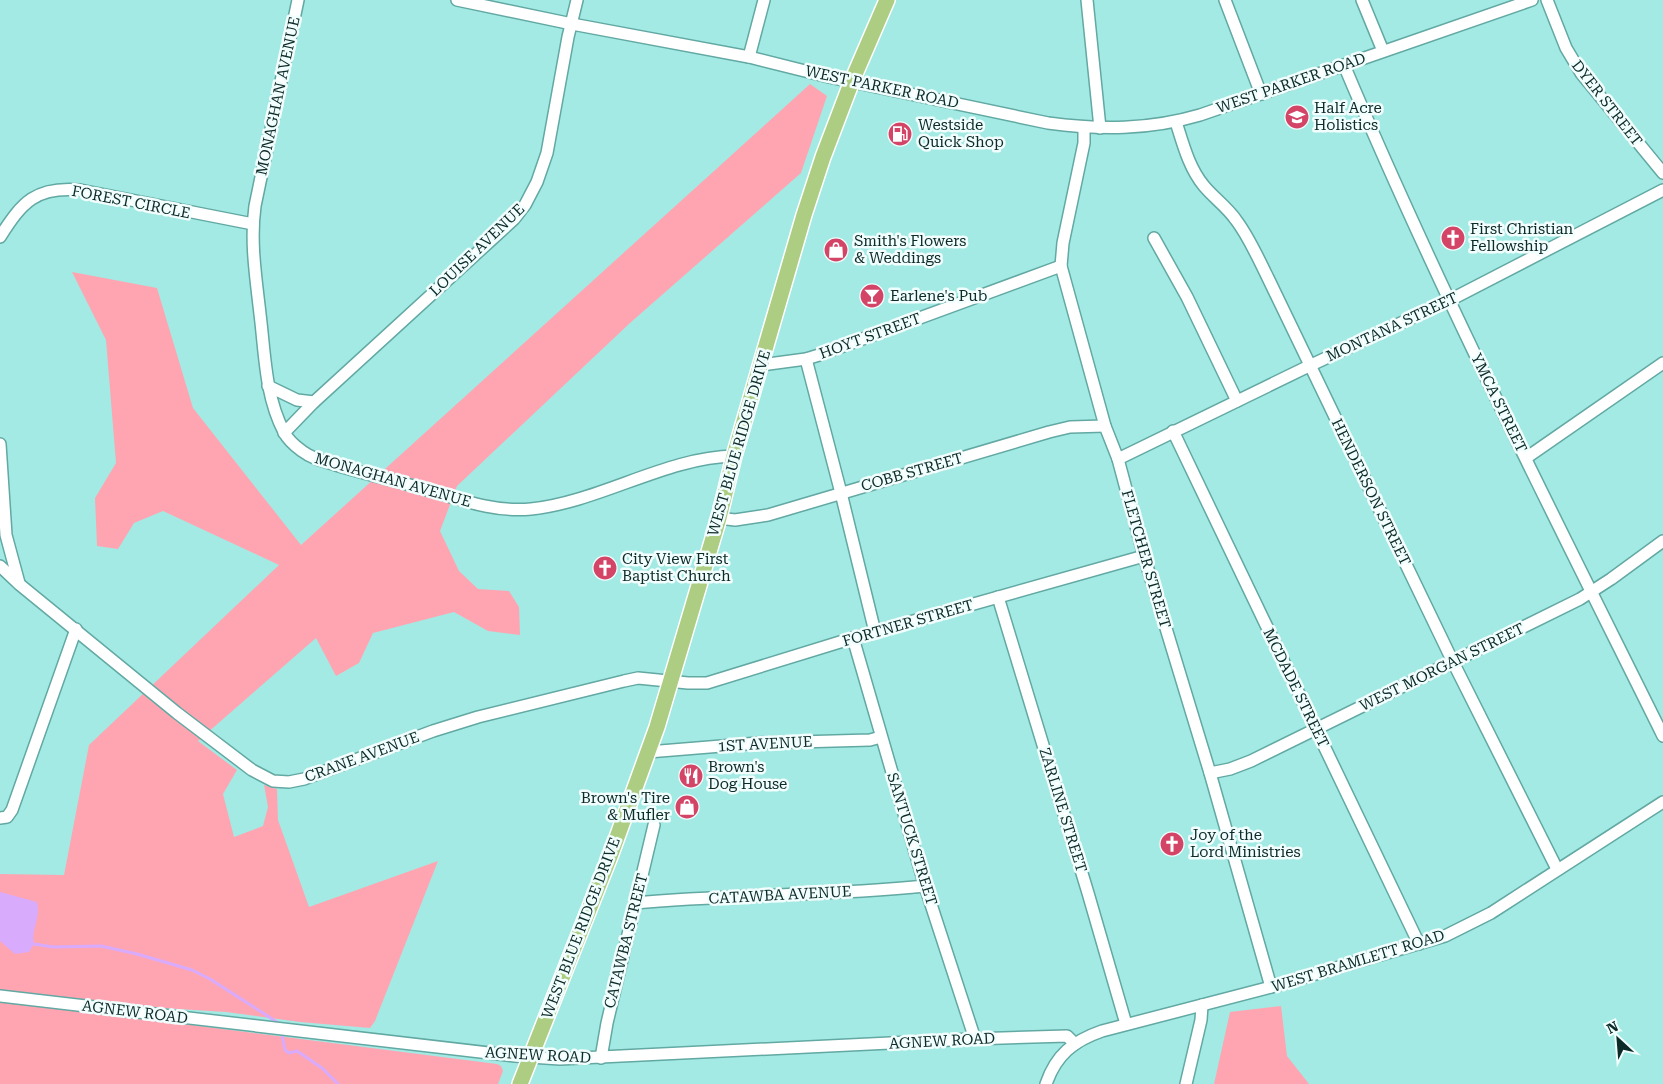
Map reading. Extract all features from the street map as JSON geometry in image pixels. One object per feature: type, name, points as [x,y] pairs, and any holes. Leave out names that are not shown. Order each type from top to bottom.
[{"type":"main road","name":"WEST BLUE RIDGE DRIVE","points":[[520,1084],[611,854],[648,752],[672,680],[719,518],[734,456],[804,215],[823,157],[852,81],[887,0]]},
{"type":"street","name":"MONAGHAN AVENUE","points":[[298,0],[253,224],[252,240],[268,386],[284,434],[293,444],[303,453],[314,458],[484,506],[510,510],[557,505],[689,463],[719,456],[734,456]]},
{"type":"street","name":"WEST PARKER ROAD","points":[[457,0],[572,24],[749,57],[828,77],[1048,123],[1100,128],[1137,127],[1176,122],[1383,51],[1504,4],[1532,0]]},
{"type":"street","name":"LOUISE AVENUE","points":[[284,434],[314,402],[514,219],[525,205],[537,182],[547,153],[568,37],[578,0]]},
{"type":"street","points":[[749,57],[764,0]]},
{"type":"street","points":[[1087,0],[1100,128]]},
{"type":"street","points":[[1224,0],[1261,94]]},
{"type":"street","points":[[1362,0],[1383,51]]},
{"type":"street","name":"DYER STREET","points":[[1547,0],[1566,48],[1580,73],[1663,174]]},
{"type":"street","name":"YMCA STREET","points":[[1344,65],[1370,130],[1450,300],[1663,736]]},
{"type":"street","name":"HENDERSON STREET","points":[[1176,122],[1194,171],[1244,231],[1268,278],[1309,366],[1557,869]]},
{"type":"street","name":"FLETCHER STREET","points":[[1084,127],[1084,143],[1063,243],[1061,266],[1105,426],[1118,459],[1144,556],[1210,773],[1271,987]]},
{"type":"street","name":"FOREST CIRCLE","points":[[0,237],[24,204],[36,196],[55,190],[80,190],[253,224]]},
{"type":"street","name":"MONTANA STREET","points":[[1118,459],[1450,300],[1663,190]]},
{"type":"street","points":[[1154,238],[1187,297],[1237,401]]},
{"type":"street","name":"HOYT STREET","points":[[761,365],[806,359],[1061,266]]},
{"type":"street","points":[[806,359],[875,632]]},
{"type":"street","points":[[1526,458],[1663,363]]},
{"type":"street","points":[[268,386],[296,400],[314,402]]},
{"type":"street","name":"COBB STREET","points":[[719,518],[735,520],[768,515],[1049,432],[1070,427],[1105,426]]},
{"type":"street","name":"MCDADE STREET","points":[[1173,432],[1420,944]]},
{"type":"street","points":[[0,444],[3,536],[19,584]]},
{"type":"street","name":"WEST MORGAN STREET","points":[[1210,773],[1230,769],[1250,761],[1580,599],[1612,579],[1663,542]]},
{"type":"street","name":"FORTNER STREET","points":[[672,680],[688,683],[707,683],[853,638],[1144,556]]},
{"type":"street","name":"CRANE AVENUE","points":[[0,566],[19,584],[177,713],[252,770],[273,781],[289,782],[304,779],[433,731],[478,717],[638,678],[672,680]]},
{"type":"street","name":"ZARLINE STREET","points":[[998,597],[1126,1024]]},
{"type":"street","points":[[0,818],[7,817],[12,810],[76,629]]},
{"type":"street","name":"SANTUCK STREET","points":[[853,638],[925,886],[973,1033],[972,1039]]},
{"type":"street","name":"1ST AVENUE","points":[[648,752],[725,745],[870,740],[881,737]]},
{"type":"street","name":"WEST BRAMLETT ROAD","points":[[1046,1084],[1052,1068],[1063,1054],[1088,1036],[1126,1024],[1271,987],[1445,936],[1475,922],[1663,802]]},
{"type":"street","name":"CATAWBA STREET","points":[[601,1058],[606,1023],[654,826]]},
{"type":"street","name":"CATAWBA AVENUE","points":[[635,903],[925,886]]},
{"type":"street","name":"AGNEW ROAD","points":[[0,996],[560,1059],[1067,1036],[1075,1044]]},
{"type":"street","points":[[1186,1084],[1198,1037],[1202,1006]]},
{"type":"shaded area","points":[[810,84],[827,96],[801,173],[630,323],[457,486],[440,531],[459,571],[478,589],[509,591],[519,607],[520,635],[488,631],[454,612],[373,633],[359,663],[336,676],[316,638],[198,741],[237,770],[223,794],[234,837],[263,826],[268,807],[264,785],[277,789],[278,820],[309,907],[438,861],[375,1021],[370,1028],[300,1022],[226,1012],[146,1007],[144,1019],[497,1064],[501,1066],[503,1071],[498,1084],[0,1084],[0,874],[64,875],[89,745],[279,565],[163,511],[134,523],[118,549],[97,546],[95,498],[116,463],[106,340],[72,272],[157,288],[193,408],[301,545]]},
{"type":"shaded area","points":[[0,892],[37,902],[38,913],[33,938],[34,944],[29,952],[15,954],[0,941]]},
{"type":"shaded area","points":[[1281,1006],[1287,1056],[1309,1084],[1214,1084],[1230,1012]]},
{"type":"waterway","points":[[34,944],[53,947],[101,946],[192,970],[210,979],[280,1024]]},
{"type":"waterway","points":[[282,1035],[285,1050],[289,1053],[297,1051],[322,1068],[338,1084]]},
{"type":"place","name":"Half Acre Holistics","points":[[1297,117]]},
{"type":"place","name":"Westside Quick Shop","points":[[900,134]]},
{"type":"place","name":"First Christian Fellowship","points":[[1453,238]]},
{"type":"place","name":"Smith's Flowers & Weddings","points":[[836,250]]},
{"type":"place","name":"Earlene's Pub","points":[[872,296]]},
{"type":"place","name":"City View First Baptist Church","points":[[605,568]]},
{"type":"place","name":"Brown's Dog House","points":[[691,776]]},
{"type":"place","name":"Brown's Tire & Mufler","points":[[687,807]]},
{"type":"place","name":"Joy of the Lord Ministries","points":[[1172,844]]}]
